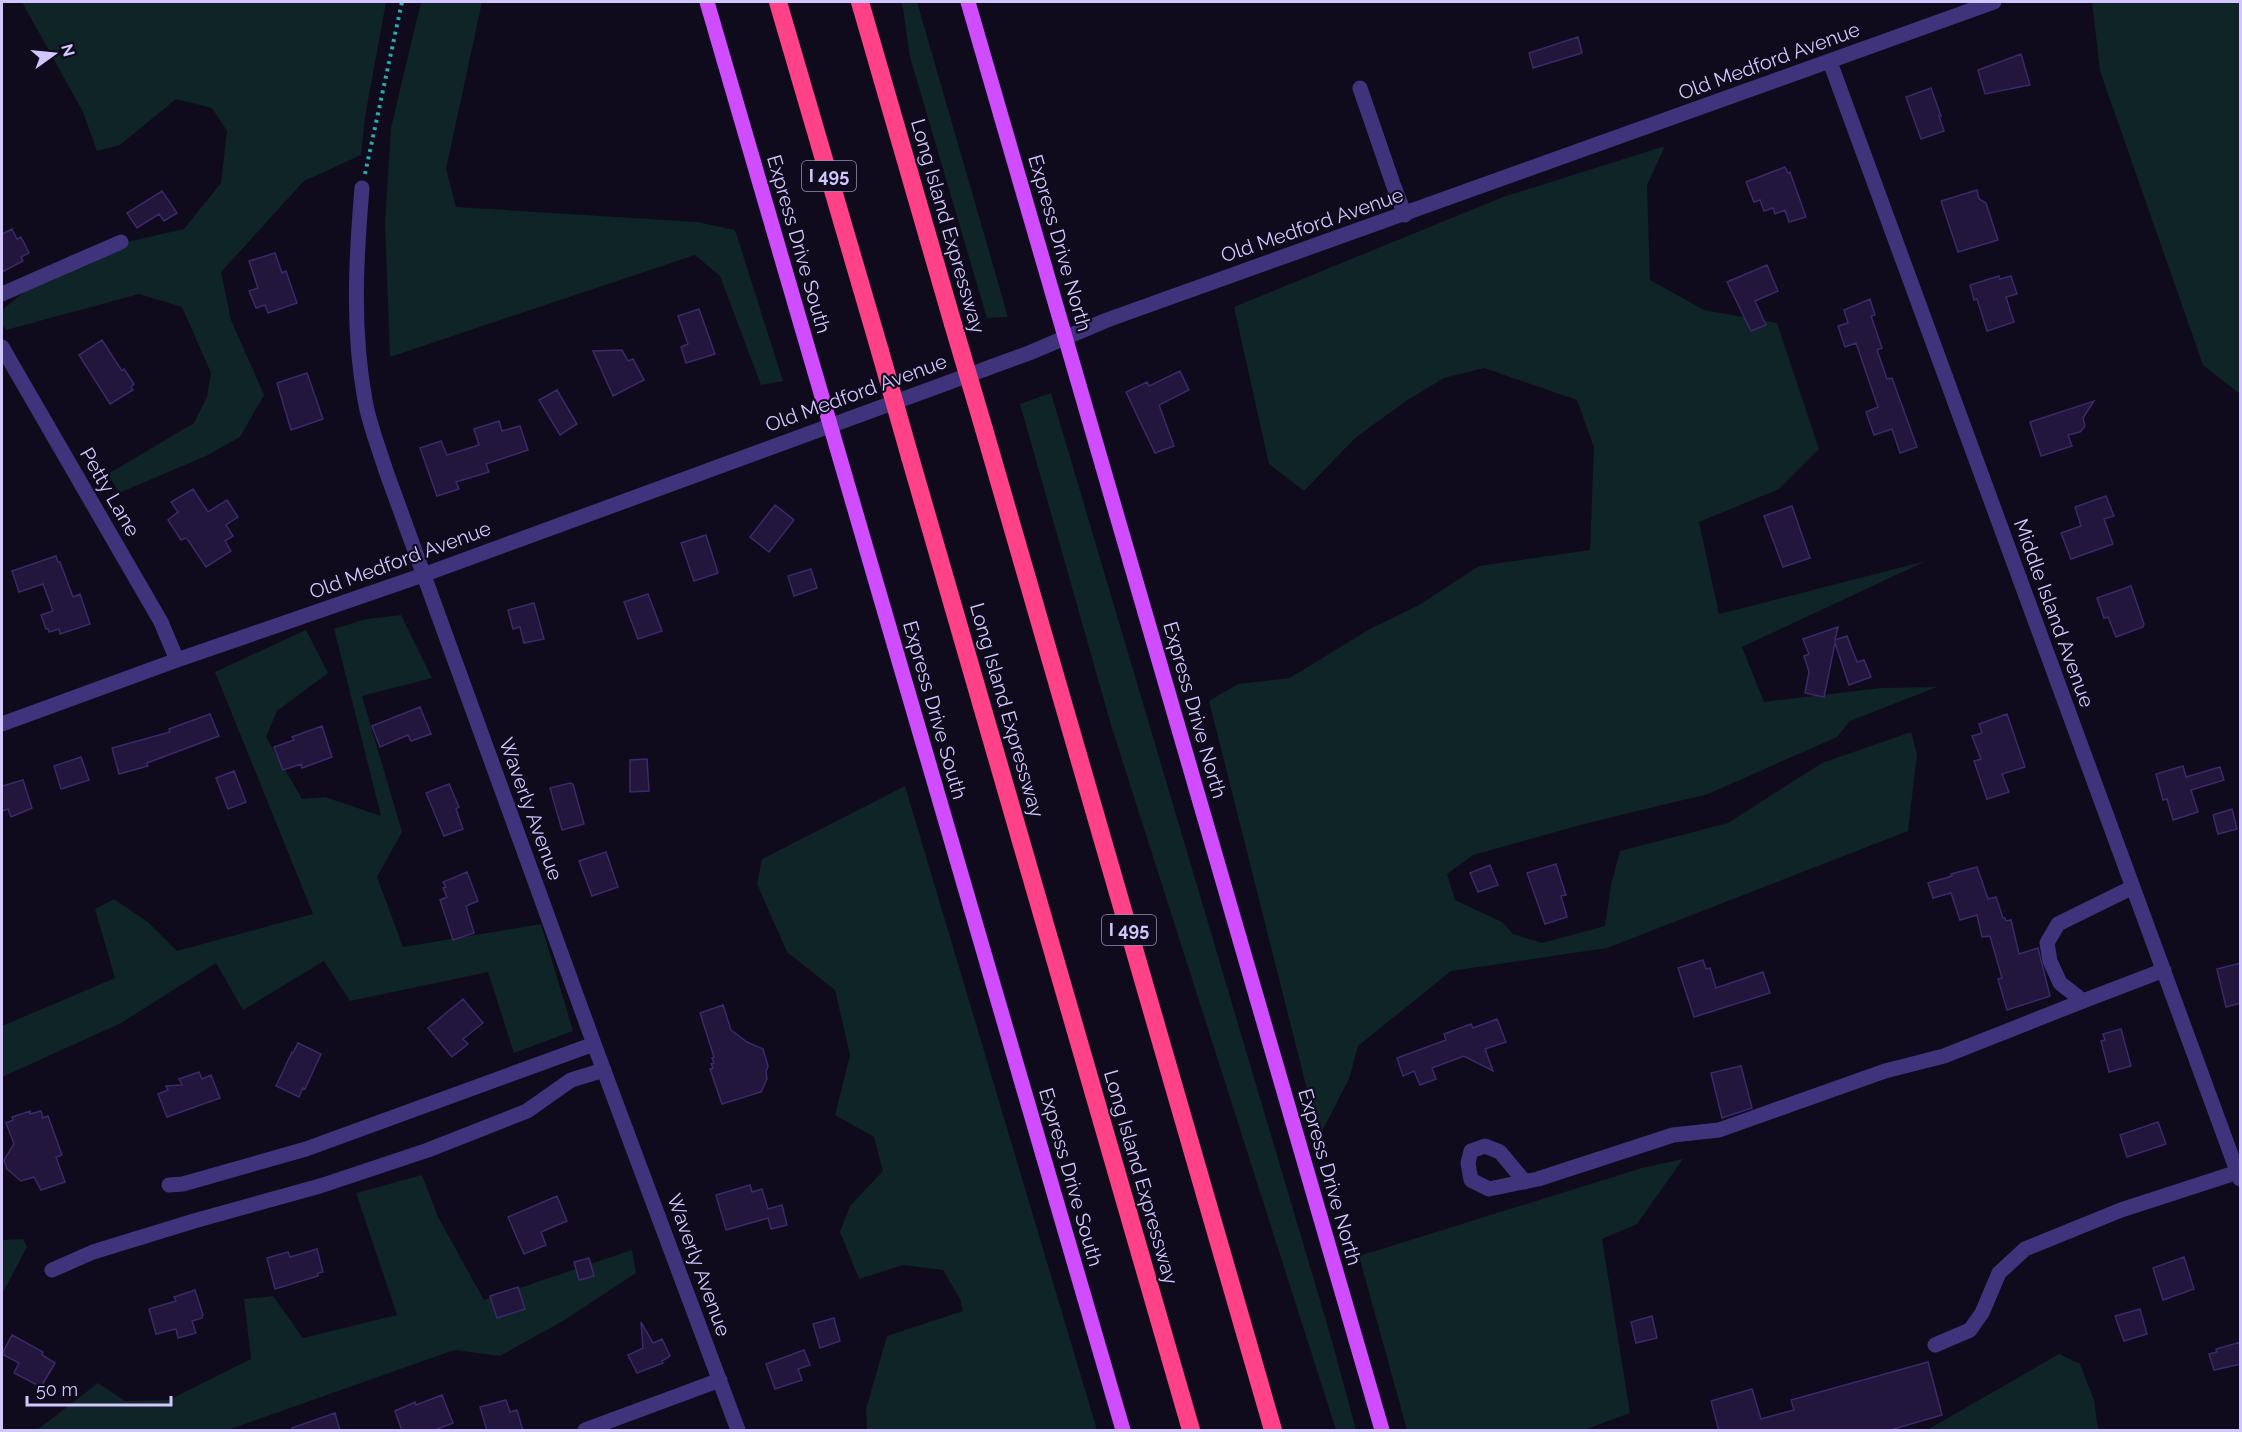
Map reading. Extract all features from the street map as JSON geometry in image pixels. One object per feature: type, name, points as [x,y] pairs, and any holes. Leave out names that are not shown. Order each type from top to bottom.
[{"type":"highway","name":"Long Island Expressway","points":[[778,2],[1191,1431]]},
{"type":"highway","name":"Long Island Expressway","points":[[860,2],[1273,1431]]},
{"type":"main road","name":"Express Drive South","points":[[707,2],[1123,1431]]},
{"type":"main road","name":"Express Drive North","points":[[968,2],[1382,1431]]},
{"type":"street","name":"Old Medford Avenue","points":[[2,724],[177,660],[423,575],[1065,338],[1107,320],[1994,2]]},
{"type":"street","name":"Middle Island Avenue","points":[[1830,62],[2239,1175]]},
{"type":"street","points":[[1360,88],[1392,184],[1405,215]]},
{"type":"street","name":"Waverly Avenue","points":[[362,188],[356,262],[357,329],[365,401],[386,471],[594,1044],[738,1431]]},
{"type":"street","points":[[2,294],[121,242]]},
{"type":"street","name":"Petty Lane","points":[[2,347],[161,622],[177,660]]},
{"type":"street","points":[[2083,1001],[2060,983],[2050,961],[2047,943],[2058,924],[2133,887]]},
{"type":"street","points":[[1525,1182],[1674,1135],[1719,1130],[1886,1071],[1944,1056],[2164,970]]},
{"type":"street","points":[[169,1185],[183,1184],[306,1149],[594,1044]]},
{"type":"street","points":[[52,1270],[93,1252],[320,1186],[428,1150],[527,1111],[571,1080],[604,1070]]},
{"type":"street","points":[[1935,1345],[1970,1330],[1982,1313],[1999,1273],[2025,1249],[2121,1210],[2239,1175]]},
{"type":"street","points":[[585,1431],[720,1380]]},
{"type":"path","points":[[362,188],[402,2]]},
{"type":"green space","points":[[22,2],[386,2],[365,117],[361,155],[304,181],[221,272],[231,320],[264,395],[240,437],[206,456],[119,493],[108,474],[194,423],[207,397],[211,373],[182,307],[139,294],[6,330],[2,324],[2,310],[70,255],[184,229],[221,183],[227,131],[212,108],[176,99],[120,145],[97,151],[83,112]]},
{"type":"green space","points":[[421,2],[482,2],[446,169],[456,207],[697,222],[735,230],[783,381],[761,385],[720,276],[695,255],[390,357],[385,223],[391,128]]},
{"type":"green space","points":[[902,2],[917,2],[1008,317],[987,318],[910,57]]},
{"type":"green space","points":[[2092,2],[2240,2],[2240,394],[2203,365],[2100,71]]},
{"type":"green space","points":[[1665,146],[1647,185],[1650,280],[1704,310],[1777,323],[1819,449],[1779,489],[1699,522],[1719,614],[1926,561],[1742,647],[1764,702],[1881,688],[1937,687],[1850,721],[1837,737],[1708,794],[1588,823],[1473,855],[1447,874],[1455,900],[1502,922],[1513,934],[1542,943],[1605,926],[1611,885],[1620,851],[1728,823],[1822,763],[1911,732],[1917,754],[1908,831],[1607,948],[1451,971],[1358,1046],[1349,1079],[1319,1137],[1209,701],[1238,684],[1290,678],[1368,630],[1419,605],[1479,566],[1590,550],[1594,447],[1577,400],[1484,368],[1444,378],[1406,401],[1355,438],[1304,491],[1269,464],[1234,307],[1503,197]]},
{"type":"green space","points":[[1051,393],[1330,1334],[1356,1430],[1336,1430],[1111,725],[1020,404]]},
{"type":"green space","points":[[401,615],[432,678],[362,696],[402,832],[377,877],[403,947],[541,924],[573,1031],[514,1053],[488,972],[350,1001],[324,961],[243,1010],[216,963],[121,1023],[2,1077],[2,1026],[115,978],[95,909],[114,899],[149,923],[177,951],[313,914],[215,672],[306,630],[328,673],[277,711],[266,737],[302,799],[325,797],[381,816],[334,629],[366,619]]},
{"type":"green space","points":[[905,786],[1097,1430],[867,1430],[866,1409],[887,1336],[963,1311],[960,1299],[943,1270],[903,1265],[859,1279],[840,1232],[850,1206],[883,1171],[874,1137],[835,1115],[850,1055],[835,990],[787,952],[757,884],[762,859]]},
{"type":"green space","points":[[1683,1159],[1637,1224],[1602,1239],[1630,1413],[1584,1430],[1407,1430],[1359,1256],[1642,1168]]},
{"type":"green space","points":[[422,1175],[438,1217],[484,1300],[632,1250],[636,1273],[563,1321],[500,1356],[454,1350],[228,1430],[37,1430],[98,1383],[125,1401],[169,1400],[251,1359],[244,1299],[273,1296],[303,1338],[397,1315],[356,1193]]},
{"type":"green space","points":[[23,1239],[27,1247],[2,1294],[2,1240]]},
{"type":"green space","points":[[2059,1354],[2080,1364],[2094,1400],[2098,1430],[1927,1430]]},
{"type":"building","points":[[1578,37],[1582,53],[1533,68],[1529,53]]},
{"type":"building","points":[[2021,54],[2030,85],[1985,94],[1978,70]]},
{"type":"building","points":[[1931,88],[1944,131],[1921,139],[1906,97]]},
{"type":"building","points":[[1785,167],[1788,173],[1790,172],[1806,217],[1789,222],[1785,210],[1775,214],[1773,208],[1764,211],[1760,200],[1754,202],[1746,182]]},
{"type":"building","points":[[1977,190],[1979,199],[1986,203],[1998,240],[1958,252],[1941,201]]},
{"type":"building","points":[[162,191],[177,213],[164,221],[159,214],[137,228],[127,213]]},
{"type":"building","points":[[12,229],[17,239],[21,237],[29,253],[21,257],[23,261],[2,272],[2,234]]},
{"type":"building","points":[[275,253],[282,273],[286,271],[297,303],[268,313],[265,305],[256,308],[249,291],[258,288],[249,261]]},
{"type":"building","points":[[1767,265],[1778,291],[1755,301],[1766,325],[1751,331],[1727,282]]},
{"type":"building","points":[[1999,276],[2000,279],[2011,276],[2017,294],[2006,297],[2014,322],[1987,331],[1970,285]]},
{"type":"building","points":[[1870,299],[1875,315],[1871,316],[1882,348],[1877,350],[1887,379],[1892,378],[1917,447],[1900,453],[1892,429],[1874,435],[1866,412],[1878,407],[1856,343],[1845,347],[1838,326],[1848,323],[1844,310]]},
{"type":"building","points":[[699,309],[715,354],[686,363],[681,347],[688,344],[678,316]]},
{"type":"building","points":[[102,340],[122,371],[124,369],[134,384],[131,387],[133,390],[110,404],[79,355]]},
{"type":"building","points":[[622,350],[628,361],[633,359],[644,380],[613,396],[593,351]]},
{"type":"building","points":[[1180,371],[1189,390],[1159,405],[1174,446],[1155,453],[1126,392],[1147,382],[1149,386]]},
{"type":"building","points":[[307,373],[323,419],[291,430],[277,383]]},
{"type":"building","points":[[557,390],[577,424],[560,435],[539,400]]},
{"type":"building","points":[[2094,401],[2083,418],[2085,426],[2080,432],[2068,435],[2072,446],[2041,456],[2030,422]]},
{"type":"building","points":[[499,421],[502,431],[520,426],[528,450],[486,464],[489,472],[456,482],[459,489],[437,496],[420,448],[441,441],[447,455],[479,445],[474,429]]},
{"type":"building","points":[[193,489],[208,512],[227,500],[238,517],[226,525],[233,536],[225,541],[231,551],[206,567],[188,540],[185,538],[181,540],[168,520],[178,512],[171,502]]},
{"type":"building","points":[[2106,496],[2114,516],[2104,519],[2113,544],[2071,559],[2061,533],[2081,526],[2075,507]]},
{"type":"building","points":[[775,505],[794,520],[769,552],[750,537]]},
{"type":"building","points":[[1792,506],[1810,558],[1783,567],[1764,516]]},
{"type":"building","points":[[706,535],[718,573],[694,581],[681,543]]},
{"type":"building","points":[[56,556],[73,597],[80,594],[90,624],[60,634],[59,629],[49,632],[46,629],[41,615],[53,611],[43,584],[19,592],[12,571]]},
{"type":"building","points":[[811,569],[817,588],[794,596],[788,576]]},
{"type":"building","points":[[2131,586],[2144,624],[2143,627],[2116,637],[2108,617],[2104,618],[2097,598]]},
{"type":"building","points":[[648,594],[662,631],[638,639],[624,602]]},
{"type":"building","points":[[534,603],[544,639],[524,643],[520,627],[513,629],[508,610]]},
{"type":"building","points":[[1838,627],[1835,640],[1847,636],[1857,662],[1864,660],[1871,677],[1849,685],[1835,643],[1824,697],[1805,693],[1809,672],[1804,656],[1809,654],[1803,639]]},
{"type":"building","points":[[420,707],[431,734],[411,741],[408,735],[380,747],[372,726]]},
{"type":"building","points":[[210,714],[219,736],[147,763],[148,766],[119,774],[112,748],[170,732],[169,729]]},
{"type":"building","points":[[2007,714],[2025,767],[2002,774],[2009,792],[1987,799],[1974,761],[1981,759],[1972,736],[1982,733],[1979,724]]},
{"type":"building","points":[[322,726],[332,757],[302,768],[301,764],[283,770],[274,747],[294,740],[292,737]]},
{"type":"building","points":[[81,757],[89,780],[61,789],[54,766]]},
{"type":"building","points":[[647,759],[649,791],[630,792],[630,760]]},
{"type":"building","points":[[2183,766],[2186,777],[2220,767],[2224,780],[2191,790],[2198,812],[2173,820],[2167,799],[2163,800],[2156,774]]},
{"type":"building","points":[[234,771],[246,802],[228,809],[216,778]]},
{"type":"building","points":[[23,780],[32,808],[11,817],[8,809],[2,811],[2,786]]},
{"type":"building","points":[[449,784],[459,807],[456,809],[463,829],[444,836],[426,793]]},
{"type":"building","points":[[573,784],[584,824],[562,830],[550,788]]},
{"type":"building","points":[[2232,809],[2237,829],[2218,834],[2213,815]]},
{"type":"building","points":[[606,852],[618,887],[592,896],[579,861]]},
{"type":"building","points":[[1556,864],[1566,895],[1561,896],[1567,917],[1545,924],[1527,873]]},
{"type":"building","points":[[1490,865],[1498,885],[1478,892],[1470,873]]},
{"type":"building","points":[[1977,867],[1988,899],[1996,897],[2003,918],[2006,921],[2011,920],[2019,954],[2038,948],[2050,996],[2007,1010],[1998,979],[2002,978],[1990,936],[1982,937],[1977,915],[1960,920],[1951,893],[1933,898],[1928,883]]},
{"type":"building","points":[[467,872],[478,901],[466,906],[474,933],[453,940],[440,900],[447,897],[443,882]]},
{"type":"building","points":[[1703,960],[1706,969],[1710,968],[1716,988],[1763,972],[1770,993],[1694,1017],[1678,968]]},
{"type":"building","points":[[2241,963],[2241,1003],[2226,1007],[2217,969]]},
{"type":"building","points":[[463,999],[483,1023],[463,1039],[468,1044],[452,1057],[428,1028]]},
{"type":"building","points":[[723,1005],[731,1030],[747,1042],[763,1049],[768,1066],[767,1079],[761,1092],[722,1104],[710,1069],[713,1068],[711,1064],[714,1063],[712,1058],[714,1057],[700,1013]]},
{"type":"building","points":[[1497,1019],[1506,1042],[1485,1049],[1493,1071],[1464,1056],[1432,1068],[1436,1079],[1420,1085],[1414,1071],[1403,1076],[1397,1058],[1446,1040],[1444,1034],[1471,1024],[1473,1028]]},
{"type":"building","points":[[2121,1029],[2131,1066],[2109,1072],[2101,1041],[2105,1040],[2103,1034]]},
{"type":"building","points":[[298,1043],[321,1054],[299,1097],[276,1086]]},
{"type":"building","points":[[1741,1066],[1752,1108],[1722,1118],[1711,1073]]},
{"type":"building","points":[[199,1072],[202,1079],[211,1075],[220,1098],[167,1117],[158,1094],[168,1090],[166,1086],[182,1085],[179,1079]]},
{"type":"building","points":[[30,1111],[30,1114],[41,1111],[43,1118],[48,1116],[62,1155],[56,1157],[65,1182],[41,1190],[34,1177],[21,1181],[7,1169],[4,1160],[14,1144],[6,1123],[13,1120],[12,1117]]},
{"type":"building","points":[[2158,1122],[2166,1144],[2127,1157],[2120,1135]]},
{"type":"building","points":[[750,1185],[752,1192],[762,1189],[768,1209],[782,1205],[787,1225],[771,1229],[768,1218],[726,1230],[716,1195]]},
{"type":"building","points":[[557,1196],[567,1221],[541,1232],[546,1245],[524,1254],[508,1217]]},
{"type":"building","points":[[317,1249],[323,1272],[318,1273],[318,1276],[275,1289],[267,1258],[288,1252],[290,1257]]},
{"type":"building","points":[[2184,1257],[2194,1289],[2163,1300],[2153,1268]]},
{"type":"building","points":[[589,1258],[594,1276],[579,1280],[574,1262]]},
{"type":"building","points":[[518,1287],[525,1309],[497,1318],[490,1296]]},
{"type":"building","points":[[195,1290],[203,1315],[202,1318],[192,1321],[196,1333],[178,1338],[176,1329],[156,1334],[149,1309],[176,1301],[174,1297]]},
{"type":"building","points":[[2140,1309],[2147,1334],[2124,1341],[2115,1316]]},
{"type":"building","points":[[1652,1316],[1657,1338],[1636,1343],[1631,1322]]},
{"type":"building","points":[[834,1318],[840,1341],[820,1348],[813,1324]]},
{"type":"building","points":[[641,1322],[653,1343],[662,1339],[670,1356],[662,1361],[663,1363],[637,1373],[628,1355],[643,1348]]},
{"type":"building","points":[[12,1335],[43,1352],[42,1355],[55,1363],[41,1387],[14,1373],[19,1363],[2,1354]]},
{"type":"building","points":[[2241,1342],[2241,1364],[2214,1370],[2209,1354],[2217,1352],[2216,1349]]},
{"type":"building","points":[[804,1350],[810,1365],[798,1369],[802,1380],[775,1389],[766,1364]]},
{"type":"building","points":[[1928,1362],[1942,1415],[1887,1431],[1719,1431],[1711,1401],[1752,1389],[1761,1419],[1794,1410],[1791,1400]]},
{"type":"building","points":[[442,1395],[453,1423],[432,1431],[402,1431],[395,1411],[415,1402],[416,1405]]},
{"type":"building","points":[[506,1400],[510,1412],[517,1410],[523,1431],[487,1431],[480,1407]]},
{"type":"building","points":[[335,1413],[340,1431],[293,1431],[292,1428]]}]
